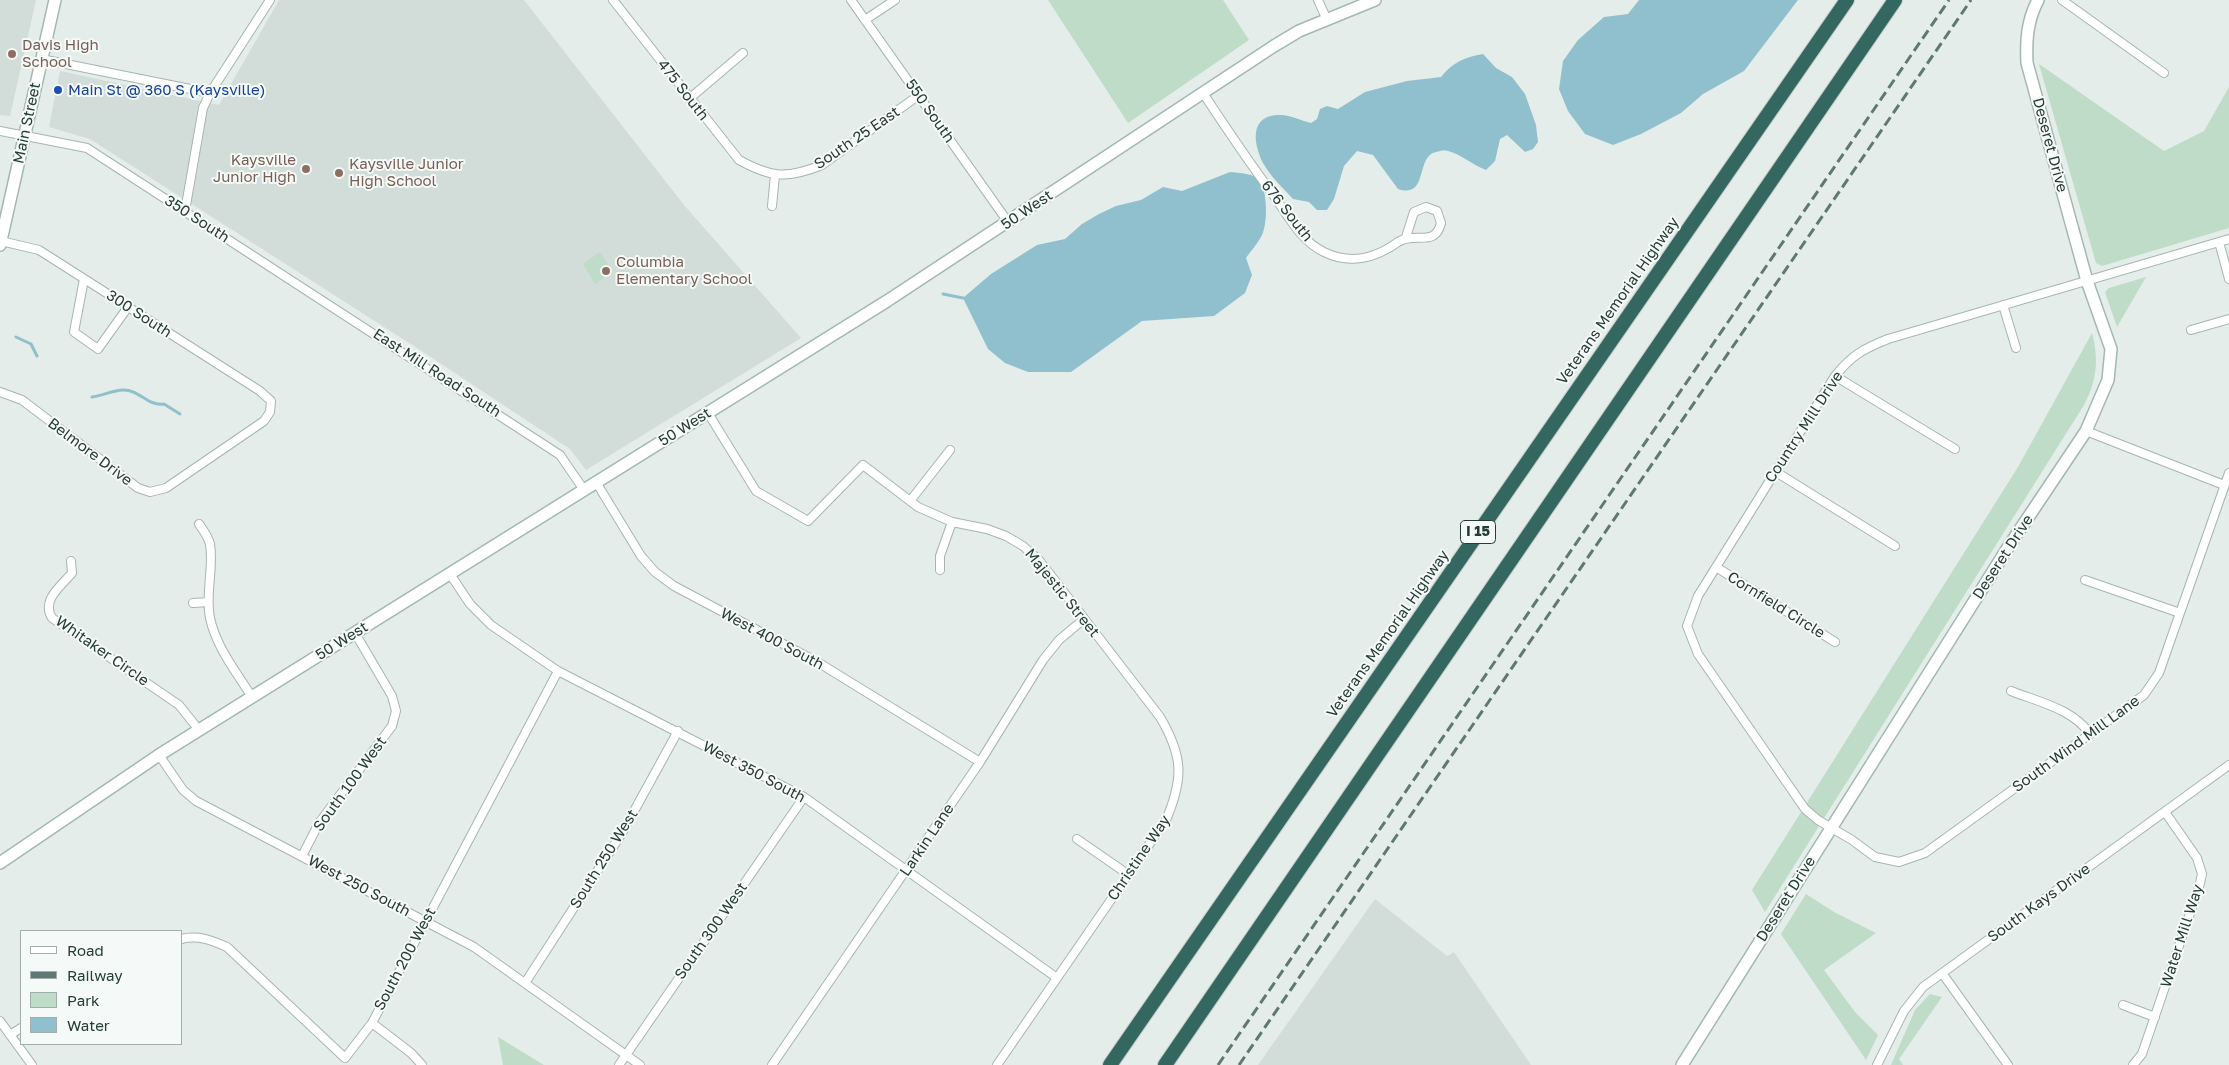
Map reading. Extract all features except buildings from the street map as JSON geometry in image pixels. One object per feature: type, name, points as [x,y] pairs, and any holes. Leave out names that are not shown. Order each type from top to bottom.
[{"type":"highway","name":"Veterans Memorial Highway","points":[[1110,1065],[1847,0]]},
{"type":"highway","name":"I 15","points":[[1165,1065],[1894,0]]},
{"type":"street","name":"Main Street","points":[[0,243],[55,0]]},
{"type":"street","name":"475 South","points":[[613,0],[689,99],[739,160],[761,172]]},
{"type":"street","name":"550 South","points":[[851,0],[1008,222]]},
{"type":"street","points":[[865,20],[895,0]]},
{"type":"street","points":[[1318,0],[1327,20]]},
{"type":"street","name":"50 West","points":[[0,863],[159,755],[807,352],[1274,46],[1300,31],[1374,0]]},
{"type":"street","name":"Deseret Drive","points":[[1682,1065],[1830,827],[2009,546],[2086,431],[2108,380],[2111,349],[2087,281],[2027,63],[2026,38],[2031,13],[2038,0]]},
{"type":"street","points":[[2062,0],[2164,73]]},
{"type":"street","points":[[185,212],[203,108],[210,93],[269,1]]},
{"type":"street","points":[[689,99],[743,53]]},
{"type":"street","points":[[41,59],[210,93]]},
{"type":"street","name":"676 South","points":[[1203,93],[1261,178],[1309,242],[1331,255],[1350,259],[1380,254],[1406,237]]},
{"type":"street","name":"South 25 East","points":[[761,172],[775,175],[804,172],[822,165],[919,95]]},
{"type":"street","name":"350 South","points":[[0,131],[87,148],[361,324]]},
{"type":"street","points":[[772,206],[775,175]]},
{"type":"street","points":[[1426,207],[1437,211],[1441,223],[1436,234],[1431,238],[1406,237],[1414,212],[1426,207]]},
{"type":"street","name":"Country Mill Drive","points":[[1830,827],[1805,809],[1698,654],[1687,626],[1698,596],[1836,376],[1846,362],[1860,351],[1888,339],[2229,239]]},
{"type":"street","points":[[2218,242],[2229,279]]},
{"type":"street","name":"300 South","points":[[0,243],[39,250],[260,391],[271,401]]},
{"type":"street","points":[[84,279],[74,332],[98,349],[128,307]]},
{"type":"street","points":[[2003,305],[2016,348]]},
{"type":"street","points":[[2190,330],[2229,319]]},
{"type":"street","name":"East Mill Road South","points":[[361,324],[513,422],[560,455],[584,490]]},
{"type":"street","points":[[1836,376],[1955,449]]},
{"type":"street","name":"Belmore Drive","points":[[0,392],[22,400],[138,488],[150,492],[166,488],[264,421],[270,412],[271,401]]},
{"type":"street","name":"Majestic Street","points":[[708,413],[756,491],[808,521],[863,465],[918,508],[952,522],[987,529],[1023,546],[1039,560],[1102,642]]},
{"type":"street","points":[[2086,431],[2224,485]]},
{"type":"street","points":[[910,501],[950,450]]},
{"type":"street","points":[[1776,472],[1895,546]]},
{"type":"street","name":"South Wind Mill Lane","points":[[1830,827],[1875,857],[1899,862],[1925,853],[2144,695],[2159,673],[2229,472]]},
{"type":"street","name":"West 400 South","points":[[596,482],[641,556],[655,572],[674,586],[819,663],[980,762]]},
{"type":"street","points":[[940,570],[940,556],[952,522]]},
{"type":"street","points":[[199,524],[210,545],[208,602],[210,620],[221,647],[252,697]]},
{"type":"street","name":"Whitaker Circle","points":[[71,561],[72,573],[50,600],[48,606],[52,618],[179,705],[199,730]]},
{"type":"street","name":"Cornfield Circle","points":[[1716,567],[1835,642]]},
{"type":"street","name":"West 350 South","points":[[450,574],[470,604],[492,625],[558,671],[804,797],[1057,978]]},
{"type":"street","points":[[2085,580],[2180,613]]},
{"type":"street","points":[[193,604],[208,602]]},
{"type":"street","name":"Larkin Lane","points":[[772,1065],[907,871],[980,762],[1043,660],[1059,640],[1084,619]]},
{"type":"street","name":"South 100 West","points":[[302,856],[319,823],[392,726],[396,711],[392,696],[355,633]]},
{"type":"street","name":"Christine Way","points":[[997,1065],[1166,820],[1174,801],[1178,780],[1178,760],[1172,738],[1160,717],[1102,642]]},
{"type":"street","name":"South 200 West","points":[[182,939],[192,936],[207,938],[227,947],[345,1058],[372,1023],[558,671]]},
{"type":"street","points":[[2011,691],[2070,714],[2083,724],[2090,734]]},
{"type":"street","name":"South 250 West","points":[[526,983],[622,833],[678,731]]},
{"type":"street","name":"West 250 South","points":[[159,755],[183,790],[196,801],[474,947],[640,1065]]},
{"type":"street","name":"South Kays Drive","points":[[1877,1065],[1904,1011],[1923,987],[2229,765]]},
{"type":"street","name":"South 300 West","points":[[619,1065],[804,797]]},
{"type":"street","name":"Water Mill Way","points":[[2133,1065],[2142,1054],[2202,874],[2197,858],[2165,812]]},
{"type":"street","points":[[1077,839],[1129,875]]},
{"type":"street","points":[[1942,973],[2008,1065]]},
{"type":"street","points":[[2123,1005],[2155,1017]]},
{"type":"street","points":[[0,1021],[32,1065]]},
{"type":"street","points":[[372,1023],[422,1065]]},
{"type":"street","points":[[10,1035],[20,1029]]},
{"type":"shaded area","name":"Davis High School","points":[[0,0],[36,0],[10,116],[0,115]]},
{"type":"shaded area","points":[[279,0],[524,0],[684,205],[801,338],[586,470],[570,449],[417,348],[90,139],[49,127],[60,71],[219,105]]},
{"type":"shaded area","points":[[1375,899],[1447,956],[1454,952],[1531,1065],[1258,1065]]},
{"type":"green space","points":[[1048,0],[1223,0],[1249,40],[1128,123]]},
{"type":"green space","points":[[2039,64],[2164,151],[2204,131],[2229,87],[2229,228],[2102,266],[2096,263]]},
{"type":"green space","points":[[600,252],[613,272],[595,284],[583,264]]},
{"type":"green space","points":[[2146,277],[2117,327],[2105,292],[2109,288]]},
{"type":"green space","points":[[2092,333],[2096,352],[2096,370],[2092,387],[2084,405],[1765,912],[1752,890],[2018,467]]},
{"type":"green space","points":[[1806,894],[1834,912],[1876,933],[1824,970],[1855,1012],[1878,1035],[1866,1060],[1781,934]]},
{"type":"green space","points":[[1930,994],[1942,997],[1899,1059],[1903,1065],[1891,1065],[1915,1010]]},
{"type":"green space","points":[[498,1037],[544,1065],[503,1065]]},
{"type":"water","points":[[1639,0],[1798,0],[1744,71],[1703,94],[1681,113],[1641,134],[1613,145],[1585,134],[1568,111],[1559,89],[1563,61],[1578,40],[1604,17],[1628,14]]},
{"type":"water","points":[[1483,54],[1496,68],[1512,77],[1525,94],[1536,125],[1538,142],[1533,149],[1525,152],[1507,135],[1500,139],[1495,161],[1486,170],[1453,152],[1436,152],[1430,155],[1426,161],[1418,183],[1414,188],[1408,190],[1398,189],[1373,155],[1357,151],[1344,166],[1334,199],[1327,210],[1317,210],[1309,202],[1293,199],[1263,163],[1257,147],[1256,131],[1263,119],[1271,116],[1285,115],[1311,123],[1317,119],[1320,109],[1327,106],[1338,109],[1365,92],[1407,81],[1441,77],[1460,61]]},
{"type":"water","points":[[1230,172],[1251,175],[1257,178],[1261,183],[1265,197],[1266,214],[1262,235],[1246,258],[1252,275],[1245,293],[1214,316],[1142,321],[1071,372],[1028,372],[1005,363],[988,349],[963,298],[991,274],[1037,245],[1065,239],[1082,224],[1116,206],[1141,200],[1163,187],[1182,191]]},
{"type":"waterway","points":[[943,294],[963,298]]},
{"type":"waterway","points":[[16,337],[31,344],[37,356]]},
{"type":"waterway","points":[[92,397],[119,390],[129,391],[153,403],[164,404],[180,414]]},
{"type":"railway","points":[[1218,1065],[1949,0]]},
{"type":"railway","points":[[1239,1065],[1971,0]]},
{"type":"place","name":"Davis High School","points":[[12,54]]},
{"type":"place","name":"Main St @ 360 S (Kaysville)","points":[[58,90]]},
{"type":"place","name":"Kaysville Junior High","points":[[306,169]]},
{"type":"place","name":"Kaysville Junior High School","points":[[339,173]]},
{"type":"place","name":"Columbia Elementary School","points":[[606,271]]}]
